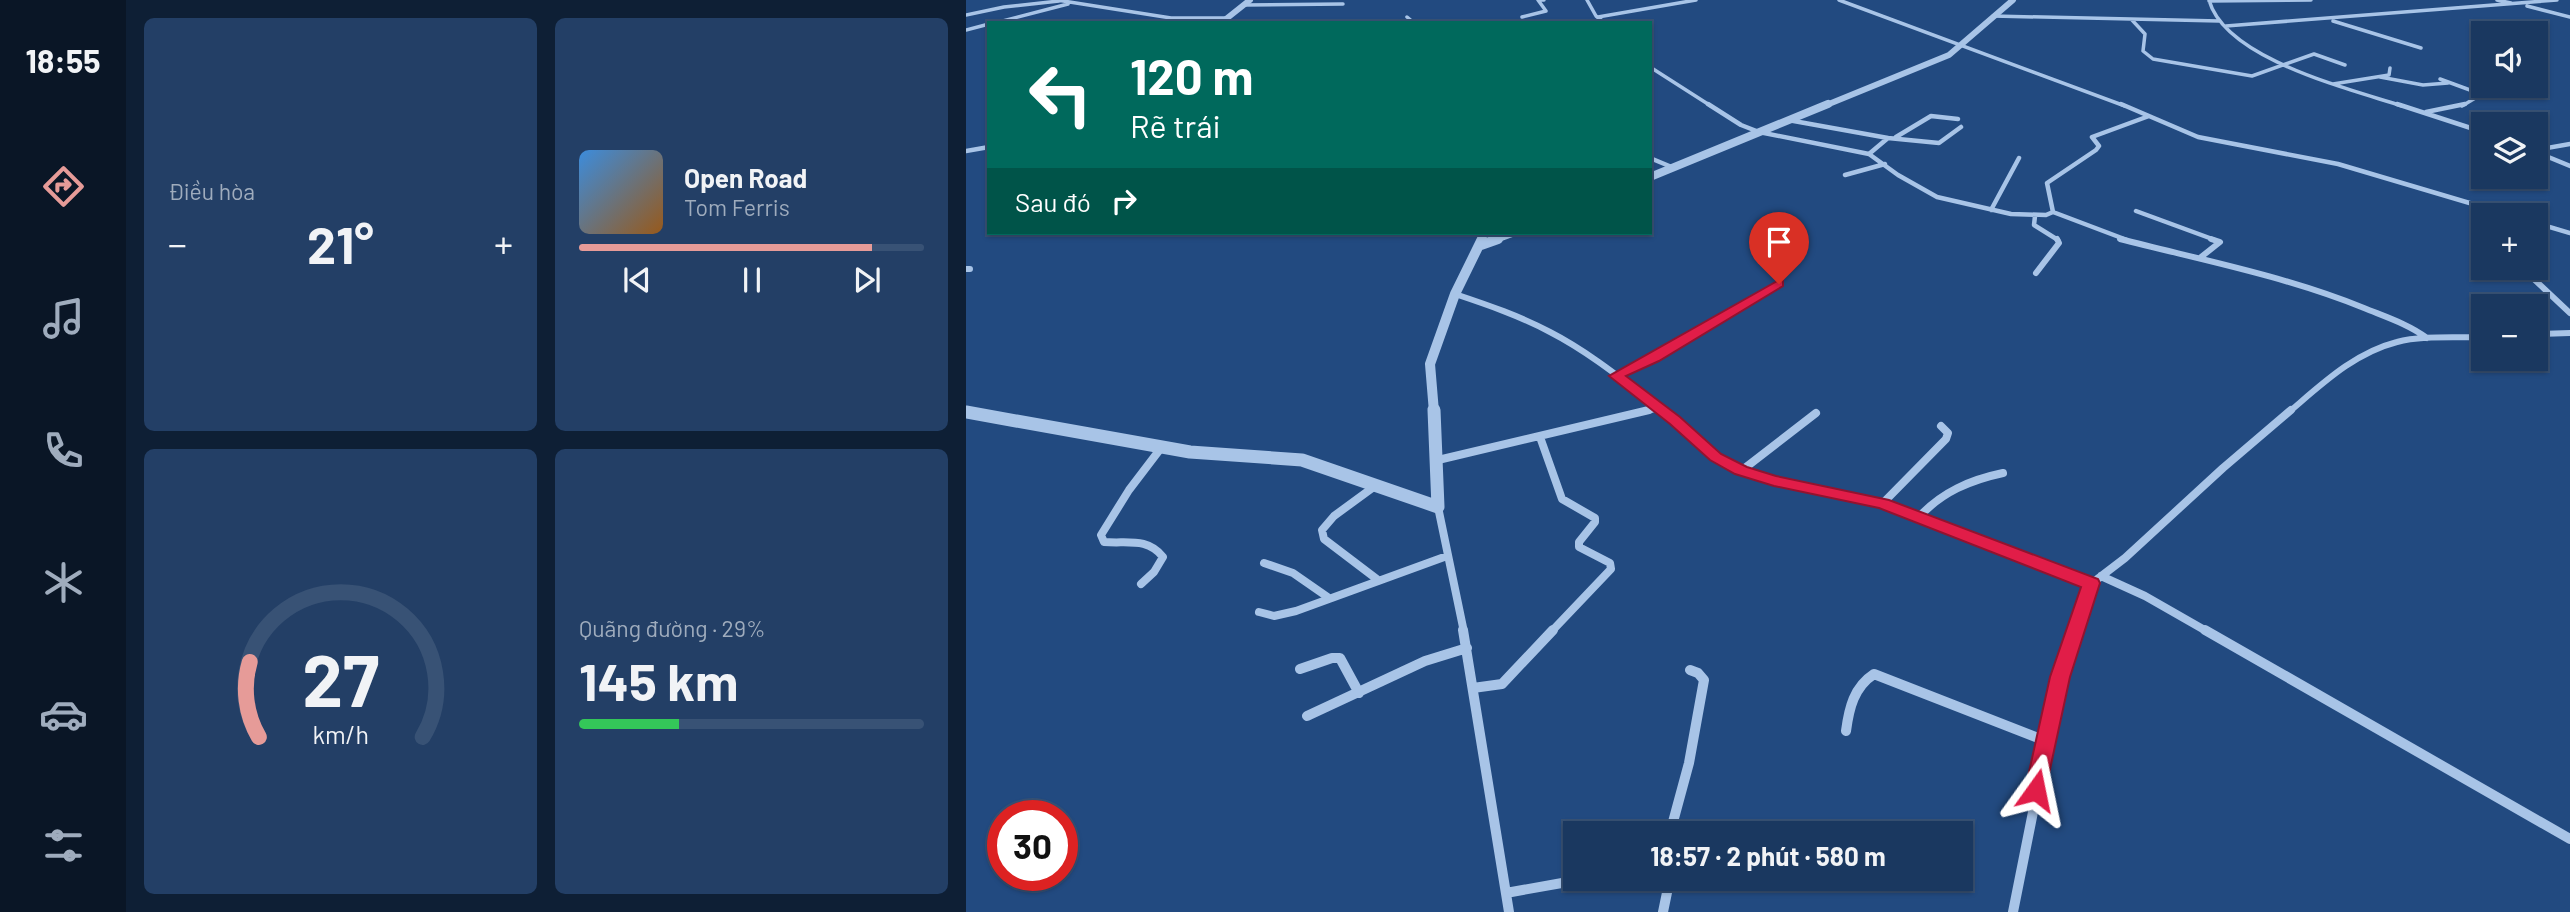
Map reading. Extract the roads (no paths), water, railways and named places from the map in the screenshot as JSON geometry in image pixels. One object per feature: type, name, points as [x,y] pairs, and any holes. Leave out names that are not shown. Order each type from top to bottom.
[{"type":"street","points":[[966,15],[1059,0],[1179,18],[1224,20],[1247,2],[1343,4]]},
{"type":"street","points":[[1538,0],[1545,0]]},
{"type":"street","points":[[1522,16],[1546,11],[1538,0]]},
{"type":"street","points":[[1587,0],[1603,21]]},
{"type":"street","points":[[1598,17],[1696,0]]},
{"type":"street","points":[[1839,0],[2198,136],[2338,164],[2471,203]]},
{"type":"street","points":[[1652,176],[1949,55],[2013,0]]},
{"type":"street","points":[[2311,0],[2209,0],[2213,15],[2220,22],[2244,42],[2280,65],[2471,128]]},
{"type":"street","points":[[2497,0],[2570,17]]},
{"type":"street","points":[[2226,26],[2557,0]]},
{"type":"street","points":[[1003,21],[1074,2]]},
{"type":"street","points":[[1993,16],[2220,22]]},
{"type":"street","points":[[1407,17],[1412,21]]},
{"type":"street","points":[[1168,21],[1179,18]]},
{"type":"street","points":[[2329,19],[2421,47]]},
{"type":"street","points":[[2132,20],[2145,34],[2143,51],[2153,59],[2252,76],[2315,54],[2345,65]]},
{"type":"street","points":[[966,30],[987,25]]},
{"type":"street","points":[[1652,68],[1741,125],[1759,132],[1869,154],[1927,192],[1991,210],[2035,216],[2053,212],[2121,239],[2201,257],[2329,294],[2412,327],[2427,338]]},
{"type":"street","points":[[2332,84],[2389,75],[2390,68]]},
{"type":"street","points":[[2380,77],[2423,85],[2448,83]]},
{"type":"street","points":[[2440,79],[2471,90]]},
{"type":"street","points":[[2426,113],[2465,105],[2476,98]]},
{"type":"street","points":[[1895,137],[1931,116],[1958,119]]},
{"type":"street","points":[[2053,212],[2046,185],[2096,150],[2099,146],[2092,137],[2150,116]]},
{"type":"street","points":[[1788,120],[1888,138],[1939,143],[1961,127]]},
{"type":"street","points":[[1869,154],[1888,138]]},
{"type":"street","points":[[2548,149],[2570,144]]},
{"type":"street","points":[[966,151],[987,147]]},
{"type":"street","points":[[2548,156],[2570,166]]},
{"type":"street","points":[[1991,210],[2019,158]]},
{"type":"street","points":[[1652,159],[1674,168]]},
{"type":"street","points":[[1845,175],[1885,164]]},
{"type":"street","points":[[2136,211],[2220,242],[2201,257]]},
{"type":"street","points":[[2035,216],[2034,225],[2057,238],[2059,243],[2036,274]]},
{"type":"street","points":[[2548,227],[2570,233]]},
{"type":"street","points":[[1483,235],[1481,245],[1455,294],[1430,364],[1438,460],[1438,507],[1467,648],[1509,912]]},
{"type":"street","points":[[1481,245],[1507,235]]},
{"type":"street","points":[[2535,280],[2570,313]]},
{"type":"street","points":[[1616,376],[1654,358],[1779,284]]},
{"type":"street","points":[[1455,294],[1506,311],[1551,332],[1595,359],[1659,408],[1715,457],[1741,471],[1774,481],[1883,503],[2091,583]]},
{"type":"street","points":[[2548,334],[2570,333]]},
{"type":"street","points":[[2013,912],[2060,677],[2091,583],[2335,373],[2378,348],[2398,341],[2471,337]]},
{"type":"street","points":[[1438,460],[1659,408]]},
{"type":"street","points":[[966,412],[1190,452],[1302,460],[1438,507]]},
{"type":"street","points":[[1741,471],[1816,413]]},
{"type":"street","points":[[1883,503],[1946,439],[1948,433],[1941,426]]},
{"type":"street","points":[[1473,688],[1502,684],[1611,569],[1610,563],[1579,547],[1579,542],[1591,528],[1595,518],[1562,499],[1540,437]]},
{"type":"street","points":[[1140,584],[1161,562],[1163,556],[1159,550],[1138,542],[1104,542],[1101,535],[1129,490],[1162,447]]},
{"type":"street","points":[[1919,517],[1931,504],[1968,482],[2003,473]]},
{"type":"street","points":[[1376,486],[1334,516],[1322,530],[1324,539],[1378,580]]},
{"type":"street","points":[[1259,612],[1274,617],[1283,615],[1447,556]]},
{"type":"street","points":[[1264,563],[1293,573],[1329,597]]},
{"type":"street","points":[[2101,576],[2145,596],[2570,839]]},
{"type":"street","points":[[1307,716],[1425,661],[1467,648]]},
{"type":"street","points":[[1300,669],[1339,658],[1359,692]]},
{"type":"street","points":[[1673,821],[1689,763],[1704,680],[1698,673],[1690,670]]},
{"type":"street","points":[[1846,731],[1848,712],[1856,694],[1865,679],[1874,674],[2046,741]]},
{"type":"street","points":[[1506,893],[1563,883]]},
{"type":"street","points":[[1663,912],[1667,891]]}]
